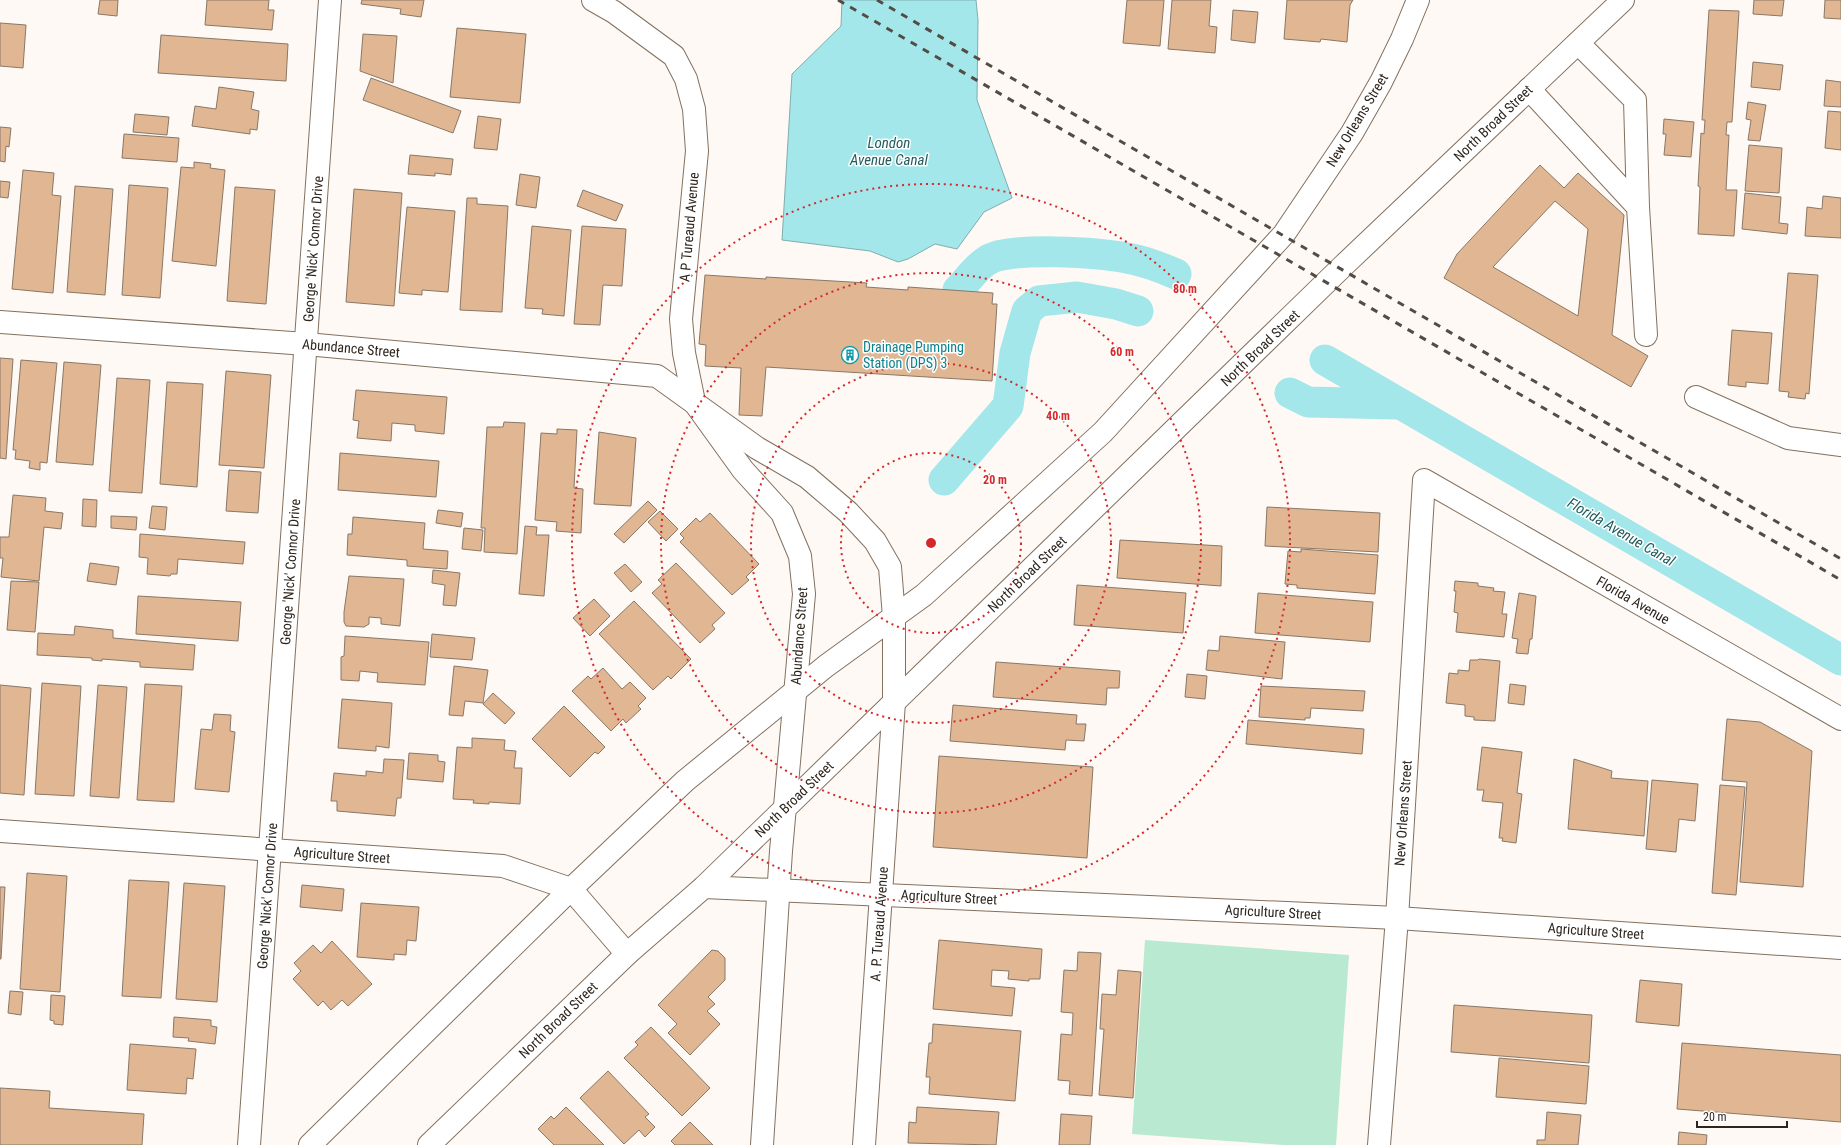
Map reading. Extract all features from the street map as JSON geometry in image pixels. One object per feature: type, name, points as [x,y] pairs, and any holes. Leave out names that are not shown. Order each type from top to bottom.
[{"type":"street","name":"George 'Nick' Connor Drive","points":[[250,1145],[330,0]]},
{"type":"street","name":"A P Tureaud Avenue","points":[[593,0],[614,12],[674,56],[686,80],[694,109],[697,151],[681,319],[684,353],[694,402]]},
{"type":"street","name":"New Orleans Street","points":[[894,617],[924,595],[960,564],[1103,432],[1284,234],[1352,133],[1378,88],[1402,39],[1418,0]]},
{"type":"street","name":"North Broad Street","points":[[429,1145],[627,954],[704,886],[1350,260],[1624,0]]},
{"type":"street","points":[[1578,43],[1635,100],[1638,207],[1646,334]]},
{"type":"street","points":[[1529,89],[1638,207]]},
{"type":"street","name":"Abundance Street","points":[[0,322],[306,344],[657,376],[756,448],[807,477],[848,512],[875,541],[890,567],[894,617],[894,702]]},
{"type":"street","points":[[1696,397],[1788,438],[1841,445]]},
{"type":"street","name":"Abundance Street","points":[[694,402],[743,470],[782,513],[800,556],[804,594],[785,808]]},
{"type":"street","name":"New Orleans Street","points":[[1379,1145],[1397,918],[1424,480]]},
{"type":"street","name":"Florida Avenue","points":[[1424,480],[1841,720]]},
{"type":"street","points":[[310,1145],[571,889],[685,781],[826,666],[894,617]]},
{"type":"street","name":"A. P. Tureaud Avenue","points":[[864,1145],[894,702]]},
{"type":"street","points":[[762,1145],[785,808]]},
{"type":"street","name":"Agriculture Street","points":[[0,831],[503,866],[571,889]]},
{"type":"street","name":"Agriculture Street","points":[[704,886],[1397,918],[1841,948]]},
{"type":"street","points":[[571,889],[627,954]]},
{"type":"green space","points":[[1145,940],[1349,955],[1336,1145],[1283,1145],[1132,1134]]},
{"type":"water","name":"London Avenue Canal","points":[[842,0],[976,0],[978,20],[977,100],[1012,198],[984,212],[957,249],[935,244],[908,259],[898,262],[870,251],[782,240],[792,74],[841,26]]},
{"type":"building","points":[[100,0],[118,0],[117,16],[98,14]]},
{"type":"building","points":[[207,0],[269,0],[268,10],[274,10],[272,30],[205,25]]},
{"type":"building","points":[[362,0],[424,0],[421,17],[400,14],[401,9],[361,4]]},
{"type":"building","points":[[1127,0],[1164,0],[1160,46],[1123,43]]},
{"type":"building","points":[[1172,0],[1211,0],[1209,26],[1217,27],[1215,53],[1168,49]]},
{"type":"building","points":[[1287,0],[1353,0],[1350,5],[1347,42],[1321,39],[1320,42],[1284,39]]},
{"type":"building","points":[[1754,0],[1784,0],[1782,16],[1753,14]]},
{"type":"building","points":[[1825,0],[1841,0],[1841,19],[1824,18]]},
{"type":"building","points":[[1233,10],[1258,12],[1255,43],[1231,40]]},
{"type":"building","points":[[1709,10],[1739,11],[1732,122],[1727,122],[1726,135],[1729,135],[1726,190],[1737,190],[1734,236],[1698,234],[1700,187],[1698,186],[1701,133],[1704,134],[1705,120],[1702,120]]},
{"type":"building","points":[[0,23],[26,25],[23,68],[0,66]]},
{"type":"building","points":[[457,28],[526,34],[520,103],[450,97]]},
{"type":"building","points":[[363,34],[397,36],[393,83],[360,71]]},
{"type":"building","points":[[161,35],[288,44],[286,81],[158,73]]},
{"type":"building","points":[[1753,62],[1783,65],[1780,90],[1751,87]]},
{"type":"building","points":[[371,78],[461,111],[453,133],[363,100]]},
{"type":"building","points":[[1826,80],[1841,82],[1841,107],[1824,106]]},
{"type":"building","points":[[219,87],[254,92],[251,109],[259,111],[257,130],[250,129],[250,134],[192,126],[195,106],[216,109]]},
{"type":"building","points":[[1748,102],[1766,105],[1760,141],[1748,140],[1751,120],[1746,119]]},
{"type":"building","points":[[1828,111],[1841,112],[1841,150],[1825,148]]},
{"type":"building","points":[[135,114],[169,117],[167,135],[133,132]]},
{"type":"building","points":[[478,116],[501,119],[497,150],[474,148]]},
{"type":"building","points":[[1664,119],[1694,122],[1691,157],[1664,155],[1666,134],[1663,134]]},
{"type":"building","points":[[0,127],[11,128],[9,147],[6,146],[5,162],[0,161]]},
{"type":"building","points":[[124,134],[179,138],[177,162],[122,158]]},
{"type":"building","points":[[1749,145],[1782,148],[1779,193],[1745,191]]},
{"type":"building","points":[[410,155],[453,159],[451,175],[435,173],[435,176],[408,174]]},
{"type":"building","points":[[194,162],[211,164],[210,168],[225,170],[216,266],[172,261],[181,167],[194,168]]},
{"type":"building","points":[[1540,165],[1564,188],[1578,173],[1624,215],[1612,335],[1648,356],[1631,387],[1444,278],[1457,254]],"holes":[[[1555,201],[1588,229],[1578,316],[1493,267]]]},
{"type":"building","points":[[23,170],[54,173],[52,195],[61,196],[53,293],[12,289]]},
{"type":"building","points":[[520,174],[540,177],[536,208],[516,205]]},
{"type":"building","points":[[0,181],[10,182],[8,198],[0,197]]},
{"type":"building","points":[[129,185],[168,188],[160,298],[122,295]]},
{"type":"building","points":[[75,186],[113,189],[105,295],[67,292]]},
{"type":"building","points":[[235,187],[275,190],[266,304],[227,301]]},
{"type":"building","points":[[354,189],[402,193],[394,306],[346,302]]},
{"type":"building","points":[[583,190],[623,205],[616,221],[577,206]]},
{"type":"building","points":[[1745,193],[1781,197],[1779,223],[1788,224],[1787,234],[1742,229]]},
{"type":"building","points":[[1823,196],[1841,198],[1841,238],[1805,236],[1807,207],[1822,209]]},
{"type":"building","points":[[467,198],[477,198],[477,204],[508,206],[502,312],[460,310]]},
{"type":"building","points":[[407,207],[455,211],[448,292],[422,290],[422,295],[399,293]]},
{"type":"building","points":[[532,226],[571,230],[564,316],[542,314],[543,309],[525,308]]},
{"type":"building","points":[[582,226],[626,229],[622,286],[603,285],[600,325],[574,324]]},
{"type":"building","points":[[1788,273],[1818,275],[1809,394],[1806,393],[1805,399],[1788,397],[1789,392],[1779,391]]},
{"type":"building","name":"Drainage Pumping Station (DPS) 3","points":[[705,275],[867,283],[866,287],[908,290],[908,287],[993,293],[992,304],[997,304],[992,381],[766,367],[762,416],[739,415],[741,368],[705,366],[706,345],[699,344]]},
{"type":"building","points":[[1732,330],[1772,333],[1768,384],[1746,382],[1746,387],[1728,385]]},
{"type":"building","points":[[0,358],[13,359],[6,459],[0,458]]},
{"type":"building","points":[[21,360],[57,363],[47,463],[40,462],[40,470],[29,468],[30,461],[15,459],[16,450],[13,450]]},
{"type":"building","points":[[64,362],[101,365],[93,465],[56,462]]},
{"type":"building","points":[[226,371],[271,375],[264,468],[219,465]]},
{"type":"building","points":[[117,378],[150,380],[142,493],[109,491]]},
{"type":"building","points":[[167,382],[203,384],[197,487],[160,484]]},
{"type":"building","points":[[356,390],[447,397],[444,434],[415,431],[415,425],[392,423],[391,441],[357,438],[359,421],[353,420]]},
{"type":"building","points":[[504,422],[525,423],[517,554],[484,552],[485,528],[481,528],[487,427],[503,427]]},
{"type":"building","points":[[557,429],[577,430],[574,488],[583,489],[581,533],[556,531],[557,522],[535,520],[541,433],[557,434]]},
{"type":"building","points":[[599,432],[636,438],[631,506],[594,504]]},
{"type":"building","points":[[340,453],[439,461],[436,497],[338,490]]},
{"type":"building","points":[[229,470],[261,472],[258,513],[226,511]]},
{"type":"building","points":[[13,495],[46,498],[45,511],[63,513],[61,529],[44,527],[39,581],[1,577],[3,558],[0,558],[0,537],[9,537]]},
{"type":"building","points":[[83,499],[97,500],[96,527],[82,526]]},
{"type":"building","points":[[648,501],[657,510],[624,543],[614,534]]},
{"type":"building","points":[[152,506],[167,507],[165,530],[149,528]]},
{"type":"building","points":[[1267,507],[1380,513],[1378,552],[1265,546]]},
{"type":"building","points":[[438,510],[463,513],[461,527],[436,523]]},
{"type":"building","points":[[660,511],[678,529],[666,541],[648,522]]},
{"type":"building","points":[[710,513],[759,564],[746,577],[749,580],[732,595],[680,542],[684,538],[680,534],[696,518],[700,522]]},
{"type":"building","points":[[111,516],[137,517],[136,530],[111,528]]},
{"type":"building","points":[[353,517],[425,523],[423,549],[448,551],[447,569],[407,566],[407,560],[347,555],[348,534],[352,534]]},
{"type":"building","points":[[525,526],[537,527],[536,535],[549,535],[544,596],[519,594]]},
{"type":"building","points":[[464,528],[483,530],[481,551],[462,549]]},
{"type":"building","points":[[140,534],[245,542],[243,564],[178,559],[177,574],[171,574],[170,576],[147,574],[148,558],[139,557]]},
{"type":"building","points":[[1120,540],[1222,546],[1221,586],[1117,578]]},
{"type":"building","points":[[1301,549],[1378,555],[1375,594],[1297,588],[1297,585],[1285,584],[1288,551],[1301,552]]},
{"type":"building","points":[[90,563],[119,567],[116,585],[87,581]]},
{"type":"building","points":[[676,563],[725,613],[712,625],[715,629],[700,643],[652,593],[662,584],[658,580]]},
{"type":"building","points":[[625,564],[642,582],[631,592],[614,573]]},
{"type":"building","points":[[433,570],[460,573],[456,606],[443,605],[445,585],[432,583]]},
{"type":"building","points":[[349,576],[404,579],[400,626],[381,624],[381,618],[369,617],[369,624],[364,627],[346,626],[344,622],[344,612]]},
{"type":"building","points":[[11,581],[39,582],[35,632],[7,630]]},
{"type":"building","points":[[1455,581],[1478,583],[1478,586],[1494,588],[1493,591],[1505,592],[1502,614],[1507,614],[1504,637],[1456,632],[1458,613],[1454,612],[1456,591],[1454,591]]},
{"type":"building","points":[[1077,585],[1186,593],[1183,633],[1074,625]]},
{"type":"building","points":[[1258,593],[1373,602],[1370,642],[1255,633]]},
{"type":"building","points":[[1519,593],[1536,596],[1532,639],[1530,639],[1528,654],[1516,653],[1518,639],[1512,638]]},
{"type":"building","points":[[138,596],[241,602],[238,641],[136,634]]},
{"type":"building","points":[[594,599],[610,616],[590,636],[573,618]]},
{"type":"building","points":[[634,601],[691,659],[671,679],[668,676],[653,690],[599,634]]},
{"type":"building","points":[[75,626],[113,630],[113,638],[195,645],[193,670],[140,667],[140,662],[102,659],[102,661],[92,660],[92,658],[37,655],[38,633],[74,635]]},
{"type":"building","points":[[432,634],[475,638],[472,660],[430,657]]},
{"type":"building","points":[[345,636],[429,642],[425,685],[377,682],[378,673],[360,671],[359,681],[341,680],[341,657],[344,656]]},
{"type":"building","points":[[1220,636],[1285,642],[1282,679],[1206,670],[1208,650],[1219,651]]},
{"type":"building","points":[[1479,659],[1500,661],[1495,721],[1474,720],[1474,717],[1465,716],[1465,705],[1446,703],[1449,673],[1458,674],[1458,670],[1469,671],[1470,660]]},
{"type":"building","points":[[996,662],[1120,671],[1119,688],[1107,688],[1106,705],[993,697]]},
{"type":"building","points":[[454,666],[488,670],[483,703],[465,701],[463,716],[449,715]]},
{"type":"building","points":[[603,668],[622,689],[630,682],[646,698],[638,706],[641,709],[626,723],[623,719],[611,731],[572,691],[588,676],[591,679]]},
{"type":"building","points":[[1187,674],[1207,676],[1205,699],[1185,697]]},
{"type":"building","points":[[42,683],[81,686],[74,796],[35,794]]},
{"type":"building","points":[[145,684],[182,686],[174,802],[137,800]]},
{"type":"building","points":[[1510,684],[1526,686],[1524,705],[1508,703]]},
{"type":"building","points":[[0,685],[31,688],[24,795],[0,793]]},
{"type":"building","points":[[98,685],[127,687],[119,798],[90,796]]},
{"type":"building","points":[[1261,686],[1365,691],[1363,711],[1311,708],[1310,718],[1305,718],[1305,720],[1259,717]]},
{"type":"building","points":[[493,693],[515,713],[505,724],[483,704]]},
{"type":"building","points":[[342,699],[392,703],[389,748],[376,746],[376,751],[338,748]]},
{"type":"building","points":[[953,705],[1077,715],[1076,724],[1086,724],[1084,741],[1066,740],[1065,750],[950,741]]},
{"type":"building","points":[[564,706],[605,747],[598,754],[595,752],[570,777],[532,739]]},
{"type":"building","points":[[214,714],[231,715],[230,731],[235,732],[229,792],[195,789],[201,729],[212,730]]},
{"type":"building","points":[[1727,719],[1760,722],[1812,751],[1803,887],[1740,882],[1747,782],[1722,780]]},
{"type":"building","points":[[1248,720],[1364,729],[1362,754],[1246,744]]},
{"type":"building","points":[[472,738],[505,740],[504,750],[516,751],[514,768],[522,768],[520,804],[489,802],[489,804],[473,803],[474,800],[453,799],[457,747],[472,748]]},
{"type":"building","points":[[1482,747],[1522,752],[1517,793],[1522,794],[1516,843],[1502,841],[1503,838],[1499,838],[1503,803],[1482,801],[1484,790],[1477,790]]},
{"type":"building","points":[[409,753],[438,755],[438,761],[445,762],[443,782],[407,779]]},
{"type":"building","points":[[939,756],[1093,767],[1087,858],[933,847]]},
{"type":"building","points":[[384,759],[404,760],[401,798],[397,798],[395,816],[337,811],[337,801],[331,801],[334,773],[366,776],[366,771],[383,773]]},
{"type":"building","points":[[1574,759],[1612,771],[1611,778],[1648,781],[1644,836],[1568,829]]},
{"type":"building","points":[[1652,780],[1698,784],[1695,821],[1679,819],[1676,852],[1646,849]]},
{"type":"building","points":[[1720,785],[1745,787],[1736,895],[1712,893]]},
{"type":"building","points":[[27,873],[67,876],[60,992],[20,989]]},
{"type":"building","points":[[129,880],[169,882],[161,998],[122,996]]},
{"type":"building","points":[[184,883],[225,886],[217,1002],[176,999]]},
{"type":"building","points":[[302,885],[344,889],[342,911],[300,907]]},
{"type":"building","points":[[0,887],[5,887],[1,959],[0,959]]},
{"type":"building","points":[[361,903],[419,907],[416,941],[407,940],[406,955],[394,954],[394,960],[357,957]]},
{"type":"building","points":[[939,940],[1042,949],[1040,979],[1029,979],[1029,981],[1008,979],[1009,971],[992,970],[991,986],[1015,988],[1012,1016],[933,1009]]},
{"type":"building","points":[[332,941],[372,984],[348,1006],[342,1000],[331,1010],[323,1001],[318,1006],[293,979],[301,971],[294,963],[313,945],[321,953]]},
{"type":"building","points":[[712,950],[718,951],[725,958],[725,980],[708,997],[715,1004],[707,1011],[720,1024],[690,1055],[668,1033],[677,1024],[658,1005]]},
{"type":"building","points":[[1078,952],[1101,953],[1092,1096],[1069,1094],[1070,1081],[1058,1080],[1061,1034],[1072,1035],[1073,1013],[1061,1012],[1064,970],[1077,971]]},
{"type":"building","points":[[1118,970],[1141,972],[1133,1098],[1099,1095],[1104,1029],[1100,1029],[1102,994],[1116,995]]},
{"type":"building","points":[[1640,980],[1682,984],[1679,1026],[1636,1022]]},
{"type":"building","points":[[10,991],[23,992],[21,1015],[8,1013]]},
{"type":"building","points":[[51,995],[65,996],[63,1025],[54,1024],[54,1021],[50,1020]]},
{"type":"building","points":[[1454,1005],[1592,1015],[1589,1063],[1451,1052]]},
{"type":"building","points":[[174,1017],[211,1020],[211,1026],[217,1027],[215,1044],[188,1041],[189,1038],[173,1037]]},
{"type":"building","points":[[933,1024],[1021,1031],[1015,1101],[929,1094],[930,1077],[926,1077],[929,1043],[932,1043]]},
{"type":"building","points":[[651,1027],[710,1088],[682,1116],[624,1058],[638,1045],[635,1042]]},
{"type":"building","points":[[1682,1043],[1841,1055],[1841,1122],[1677,1109]]},
{"type":"building","points":[[130,1044],[196,1049],[193,1079],[187,1078],[186,1094],[127,1090]]},
{"type":"building","points":[[1499,1058],[1589,1066],[1586,1104],[1496,1097]]},
{"type":"building","points":[[608,1071],[649,1114],[645,1117],[655,1127],[645,1137],[639,1130],[624,1144],[580,1098]]},
{"type":"building","points":[[0,1088],[50,1091],[49,1108],[144,1114],[142,1145],[0,1145]]},
{"type":"building","points":[[566,1107],[604,1145],[554,1145],[538,1129],[551,1116],[554,1119]]},
{"type":"building","points":[[917,1107],[999,1112],[996,1145],[908,1143],[909,1122],[916,1123]]},
{"type":"building","points":[[1547,1112],[1581,1115],[1578,1145],[1537,1145],[1537,1140],[1545,1140]]},
{"type":"building","points":[[1061,1114],[1092,1116],[1090,1145],[1059,1145]]},
{"type":"building","points":[[690,1122],[713,1145],[675,1145],[671,1141]]},
{"type":"building","points":[[1679,1132],[1707,1135],[1706,1145],[1678,1145]]},
{"type":"waterway","name":"Florida Avenue Canal","points":[[958,290],[976,270],[988,260],[1015,253],[1056,252],[1114,256],[1133,259],[1176,274]]},
{"type":"waterway","name":"Florida Avenue Canal","points":[[944,480],[1008,406],[1015,353],[1027,311],[1039,301],[1077,297],[1116,304],[1138,311]]},
{"type":"waterway","name":"Florida Avenue Canal","points":[[1325,360],[1841,660]]},
{"type":"waterway","name":"Florida Avenue Canal","points":[[1290,393],[1308,402],[1397,404]]},
{"type":"railway","points":[[838,0],[1841,580]]},
{"type":"railway","points":[[877,0],[1841,559]]},
{"type":"place","name":"Drainage Pumping Station (DPS) 3","points":[[850,355]]}]
